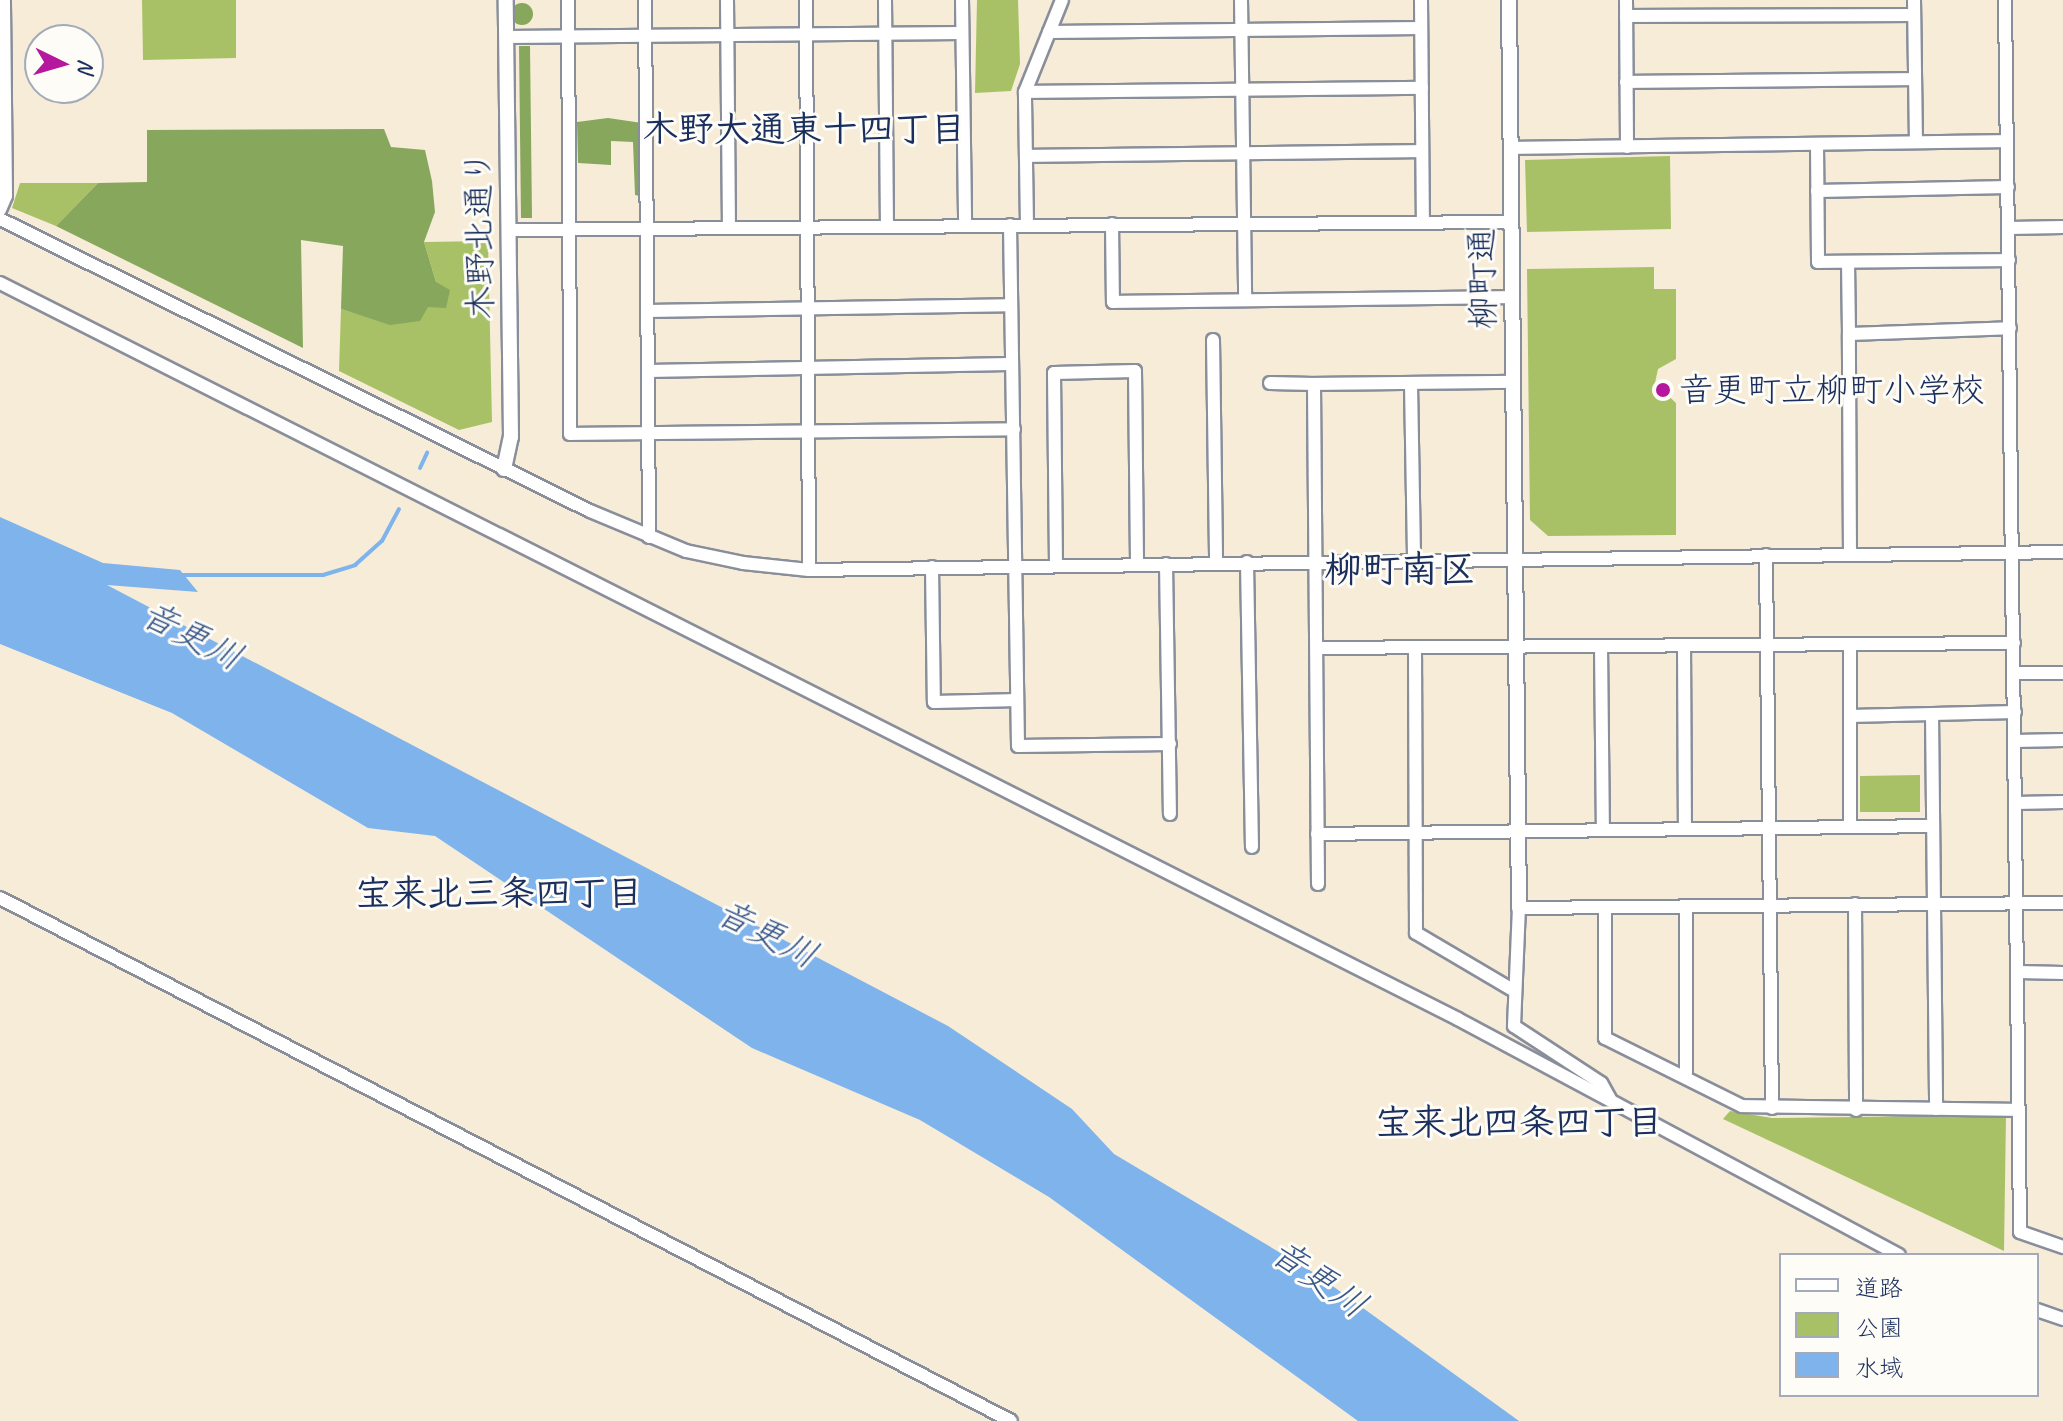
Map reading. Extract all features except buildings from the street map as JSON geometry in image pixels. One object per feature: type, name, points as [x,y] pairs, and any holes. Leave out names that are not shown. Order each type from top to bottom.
[{"type":"street","points":[[0,210],[4,0]]},
{"type":"street","name":"木野北通り","points":[[504,469],[511,437],[506,0]]},
{"type":"street","points":[[568,0],[570,434],[1014,429]]},
{"type":"street","points":[[645,0],[649,537]]},
{"type":"street","points":[[727,0],[729,228]]},
{"type":"street","points":[[806,0],[809,570]]},
{"type":"street","points":[[885,0],[887,227]]},
{"type":"street","points":[[962,0],[965,226]]},
{"type":"street","points":[[1027,225],[1025,92],[1062,0]]},
{"type":"street","points":[[1241,0],[1245,300]]},
{"type":"street","points":[[1421,0],[1423,222]]},
{"type":"street","name":"柳町通","points":[[1509,0],[1519,908]]},
{"type":"street","points":[[1626,0],[1627,147]]},
{"type":"street","points":[[1914,0],[1916,142]]},
{"type":"street","points":[[2005,0],[2020,1232],[2063,1247]]},
{"type":"street","points":[[1626,16],[1914,15]]},
{"type":"street","points":[[1049,32],[1421,28]]},
{"type":"street","points":[[506,37],[962,33]]},
{"type":"street","points":[[1626,82],[1915,79]]},
{"type":"street","points":[[1025,92],[1422,88]]},
{"type":"street","points":[[1511,148],[2007,141]]},
{"type":"street","points":[[1817,144],[1818,262],[2009,260]]},
{"type":"street","points":[[1026,156],[1422,151]]},
{"type":"street","points":[[1817,191],[2008,187]]},
{"type":"street","points":[[0,219],[504,469],[649,537],[743,563],[809,570],[1516,557],[2063,552]]},
{"type":"street","points":[[509,230],[1511,222]]},
{"type":"street","points":[[1112,224],[1113,302],[1512,297]]},
{"type":"street","points":[[1010,225],[1018,746],[1170,744]]},
{"type":"street","points":[[2009,228],[2063,227]]},
{"type":"street","points":[[1848,262],[1850,554]]},
{"type":"street","points":[[0,283],[1610,1099],[1895,1253]]},
{"type":"street","points":[[647,311],[1011,305]]},
{"type":"street","points":[[1849,334],[2010,328]]},
{"type":"street","points":[[1213,340],[1216,562]]},
{"type":"street","points":[[648,371],[1012,364]]},
{"type":"street","points":[[1056,565],[1054,373],[1135,371],[1137,564]]},
{"type":"street","points":[[1270,383],[1513,382]]},
{"type":"street","points":[[1314,384],[1318,884]]},
{"type":"street","points":[[1411,384],[1414,559]]},
{"type":"street","points":[[1766,555],[1772,1108]]},
{"type":"street","points":[[1247,562],[1252,847]]},
{"type":"street","points":[[1166,564],[1170,814]]},
{"type":"street","points":[[932,567],[934,702],[1017,700]]},
{"type":"street","points":[[1317,648],[2014,643]]},
{"type":"street","points":[[1850,644],[1850,827]]},
{"type":"street","points":[[1684,645],[1685,829]]},
{"type":"street","points":[[1601,646],[1603,830]]},
{"type":"street","points":[[1415,648],[1416,933],[1511,989]]},
{"type":"street","points":[[2015,673],[2063,673]]},
{"type":"street","points":[[1850,716],[2015,712]]},
{"type":"street","points":[[1932,714],[1936,1109]]},
{"type":"street","points":[[2015,741],[2063,740]]},
{"type":"street","points":[[2016,803],[2063,802]]},
{"type":"street","points":[[1317,834],[1933,826]]},
{"type":"street","points":[[0,898],[1011,1421]]},
{"type":"street","points":[[1610,1099],[1601,1083],[1521,1035],[1511,989],[1519,908],[2063,903]]},
{"type":"street","points":[[1855,904],[1856,1110]]},
{"type":"street","points":[[1686,906],[1686,1073]]},
{"type":"street","points":[[1605,908],[1605,1038],[1686,1073],[1742,1106],[2019,1110]]},
{"type":"street","points":[[2019,972],[2063,973]]},
{"type":"street","points":[[2039,1311],[2063,1319]]},
{"type":"green space","points":[[142,0],[236,0],[236,58],[143,60]]},
{"type":"green space","points":[[977,0],[1018,0],[1020,64],[1011,91],[975,93]]},
{"type":"green space","points":[[522,3],[530,6],[533,14],[530,22],[522,25],[514,22],[511,14],[514,6]]},
{"type":"green space","points":[[519,46],[530,46],[532,218],[521,218]]},
{"type":"green space","points":[[608,118],[642,123],[644,197],[635,195],[633,142],[611,141],[611,165],[578,163],[577,122]]},
{"type":"green space","points":[[384,129],[391,147],[425,150],[432,181],[435,212],[424,242],[436,282],[450,290],[446,308],[428,307],[420,321],[390,325],[341,309],[343,246],[301,240],[303,348],[56,226],[98,183],[147,182],[147,130]]},
{"type":"green space","points":[[1670,156],[1671,229],[1527,232],[1525,160]]},
{"type":"green space","points":[[20,183],[98,183],[56,226],[12,208]]},
{"type":"green space","points":[[488,241],[492,422],[459,430],[339,371],[341,309],[389,324],[436,282],[424,242]]},
{"type":"green space","points":[[1654,267],[1654,289],[1676,289],[1676,359],[1658,369],[1655,383],[1676,403],[1676,535],[1548,536],[1530,520],[1527,269]]},
{"type":"green space","points":[[1920,775],[1920,812],[1860,812],[1860,776]]},
{"type":"green space","points":[[1730,1111],[1772,1118],[2006,1115],[2004,1251],[1723,1119]]},
{"type":"water","name":"音更川","points":[[0,517],[103,563],[180,570],[198,592],[107,585],[948,1026],[1072,1109],[1114,1154],[1316,1274],[1519,1421],[1358,1421],[1049,1197],[920,1120],[752,1048],[435,836],[368,828],[172,713],[0,644]]},
{"type":"waterway","points":[[420,468],[427,453]]},
{"type":"waterway","points":[[183,575],[323,575],[355,565],[382,541],[399,509]]},
{"type":"place","name":"音更町立柳町小学校","points":[[1663,390]]},
{"type":"district","name":"木野大通東十四丁目","points":[[804,130]]},
{"type":"district","name":"柳町南区","points":[[1400,570]]},
{"type":"district","name":"宝来北三条四丁目","points":[[499,894]]},
{"type":"district","name":"宝来北四条四丁目","points":[[1519,1123]]}]
